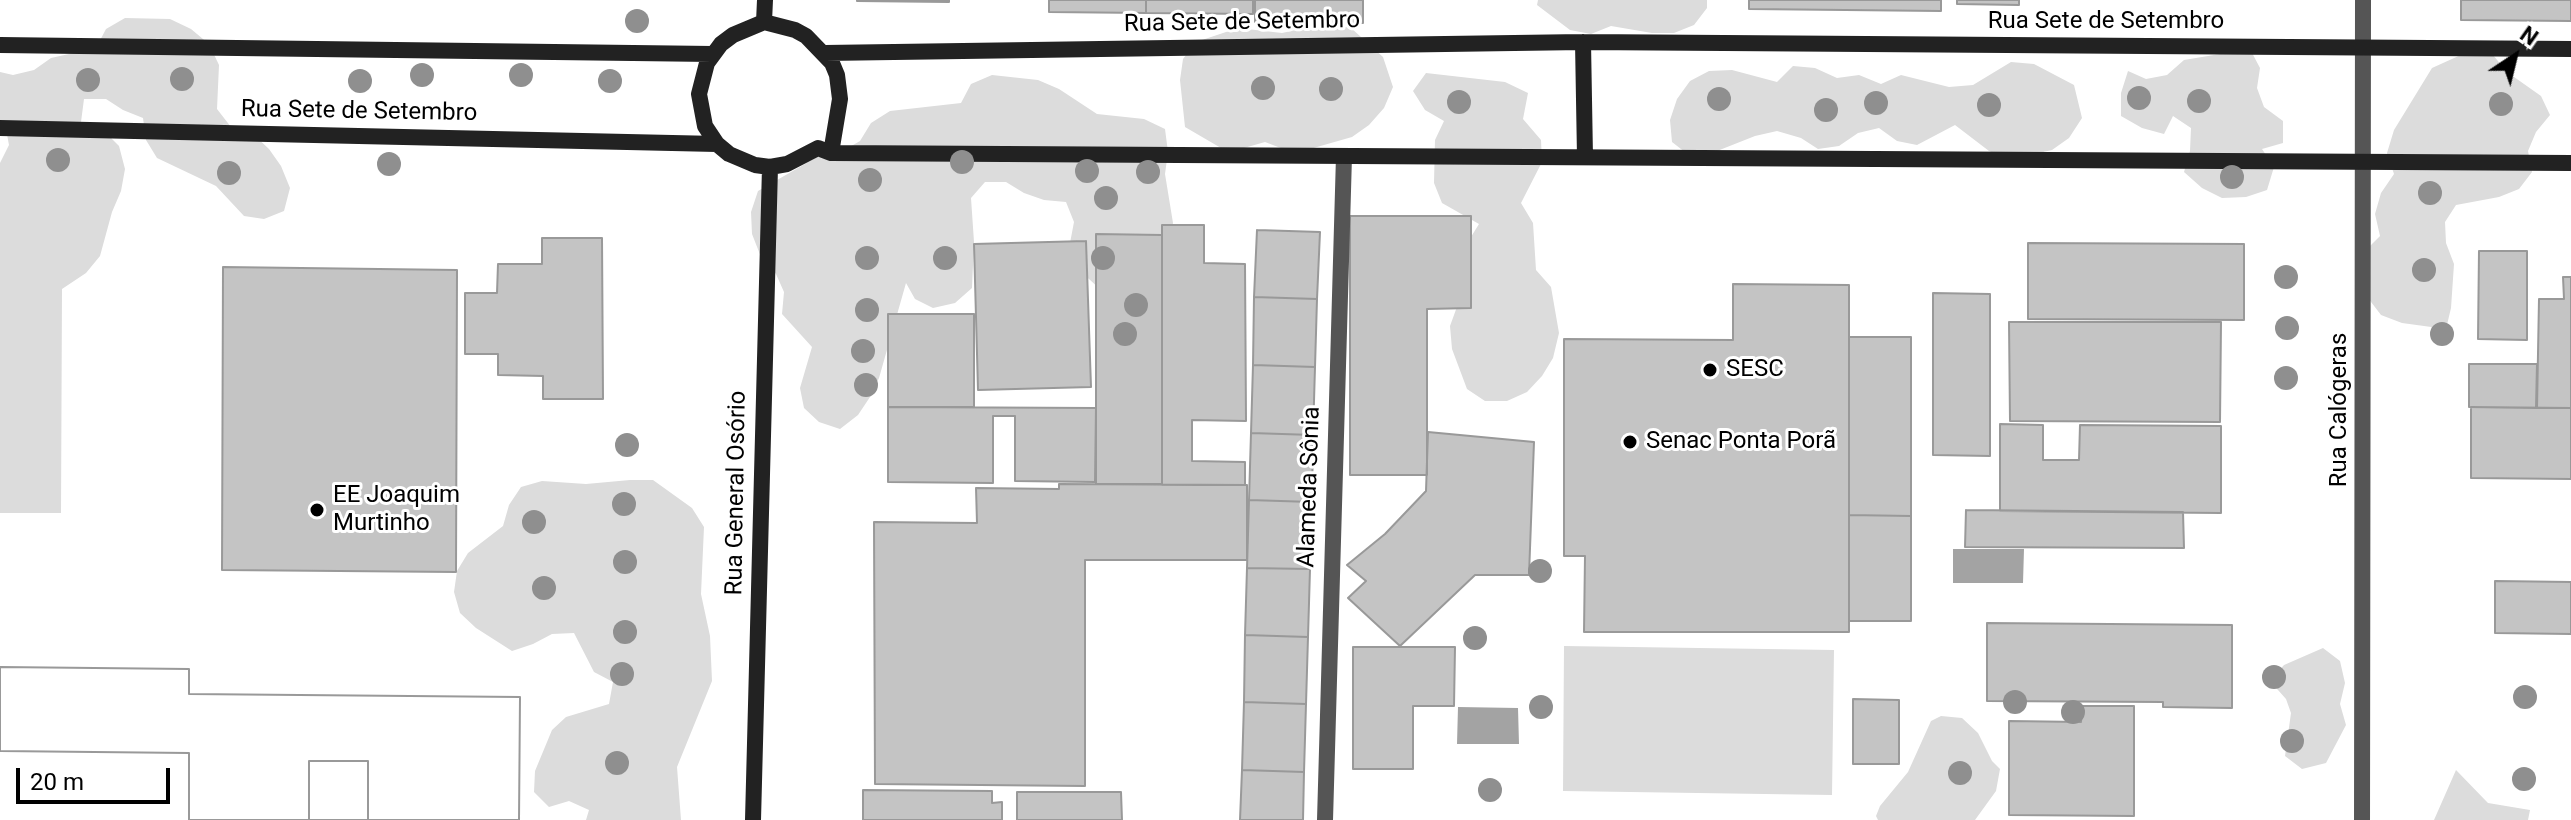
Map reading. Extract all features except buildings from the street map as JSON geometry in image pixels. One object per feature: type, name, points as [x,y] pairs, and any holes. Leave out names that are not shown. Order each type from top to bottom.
[{"type":"main road","points":[[764,22],[765,0]]},
{"type":"main road","points":[[831,153],[840,99],[837,75],[825,53],[806,36],[764,22],[733,35],[712,54],[703,73],[699,94],[702,116],[717,144],[741,160],[770,167],[787,164],[818,148],[831,153],[2571,163]]},
{"type":"main road","points":[[1583,42],[1585,157]]},
{"type":"main road","name":"Rua Sete de Setembro","points":[[825,53],[1583,42],[2571,49]]},
{"type":"main road","points":[[0,45],[712,54]]},
{"type":"main road","name":"Rua Sete de Setembro","points":[[0,128],[717,144]]},
{"type":"main road","name":"Rua General Osório","points":[[753,820],[770,167]]},
{"type":"street","name":"Rua Calógeras","points":[[2362,820],[2363,0]]},
{"type":"street","name":"Alameda Sônia","points":[[1325,820],[1344,156]]},
{"type":"shaded area","points":[[1538,0],[1707,0],[1707,8],[1694,25],[1674,33],[1652,33],[1611,26],[1591,34],[1570,30],[1537,5]]},
{"type":"shaded area","points":[[125,18],[170,19],[191,29],[209,44],[219,65],[217,109],[231,127],[253,134],[269,149],[281,166],[290,188],[284,211],[264,219],[244,216],[216,186],[157,158],[146,140],[143,118],[106,99],[84,99],[81,122],[103,130],[119,146],[125,169],[100,256],[86,273],[62,289],[61,513],[0,513],[0,163],[9,145],[5,124],[0,123],[0,72],[13,75],[34,70],[51,58],[96,48],[106,29]]},
{"type":"shaded area","points":[[1350,27],[1383,57],[1393,87],[1384,108],[1369,125],[1352,137],[1310,149],[1286,150],[1265,142],[1244,148],[1221,148],[1185,127],[1180,80],[1183,59],[1196,42],[1238,28],[1282,33],[1305,28]]},
{"type":"shaded area","points":[[2250,49],[2260,68],[2257,88],[2264,107],[2283,121],[2283,143],[2262,149],[2274,167],[2267,190],[2246,197],[2222,198],[2202,188],[2184,172],[2190,151],[2191,128],[2173,116],[2164,134],[2142,128],[2121,116],[2121,93],[2128,71],[2146,79],[2167,75],[2184,60]]},
{"type":"shaded area","points":[[2474,49],[2493,55],[2507,72],[2541,96],[2550,115],[2536,132],[2528,151],[2532,172],[2519,189],[2499,197],[2456,205],[2445,222],[2446,243],[2454,264],[2446,329],[2402,323],[2381,315],[2368,298],[2365,251],[2380,236],[2375,214],[2381,193],[2394,174],[2387,153],[2394,130],[2432,68]]},
{"type":"shaded area","points":[[2011,62],[2034,64],[2074,85],[2082,118],[2069,138],[2052,150],[2008,160],[1989,151],[1955,125],[1917,145],[1897,141],[1879,128],[1858,133],[1839,146],[1818,149],[1801,138],[1777,131],[1712,153],[1690,156],[1672,142],[1670,120],[1677,99],[1690,81],[1709,71],[1732,70],[1777,82],[1793,66],[1815,68],[1837,78],[1859,75],[1881,84],[1901,75],[1949,87],[1973,85]]},
{"type":"shaded area","points":[[1426,73],[1505,82],[1528,93],[1523,119],[1541,140],[1542,162],[1521,203],[1533,223],[1536,270],[1551,287],[1559,333],[1553,358],[1542,376],[1527,392],[1507,401],[1485,401],[1467,389],[1452,349],[1450,326],[1458,304],[1456,261],[1479,224],[1442,203],[1434,183],[1435,140],[1444,121],[1425,110],[1413,91]]},
{"type":"shaded area","points":[[992,75],[1038,80],[1059,89],[1097,114],[1144,119],[1165,129],[1168,152],[1165,174],[1173,223],[1168,247],[1107,355],[1096,337],[1104,293],[1074,265],[1070,243],[1074,222],[1066,202],[1044,200],[1006,182],[985,182],[971,198],[974,242],[972,288],[955,303],[933,308],[915,299],[906,283],[879,378],[870,397],[858,415],[840,429],[819,422],[804,408],[800,388],[812,347],[782,314],[784,292],[776,274],[761,257],[752,234],[751,212],[758,191],[817,157],[841,152],[860,141],[871,123],[890,111],[961,103],[971,84]]},
{"type":"shaded area","points":[[653,480],[692,508],[704,527],[701,594],[710,636],[712,681],[677,767],[681,820],[586,820],[589,810],[569,801],[549,807],[534,792],[535,771],[552,730],[566,717],[609,704],[613,682],[594,672],[574,633],[552,634],[512,651],[476,628],[460,613],[454,592],[457,571],[468,553],[503,526],[509,505],[521,487],[542,481],[586,484]]},
{"type":"shaded area","points":[[1953,549],[2024,549],[2023,583],[1953,583]]},
{"type":"shaded area","points":[[1564,646],[1834,650],[1832,795],[1563,791]]},
{"type":"shaded area","points":[[2323,648],[2340,661],[2345,683],[2340,704],[2346,725],[2326,763],[2302,769],[2285,756],[2291,713],[2286,699],[2270,681],[2284,665]]},
{"type":"shaded area","points":[[1458,707],[1518,708],[1519,744],[1457,744]]},
{"type":"shaded area","points":[[1941,716],[1962,718],[1978,733],[1992,761],[2000,769],[1996,791],[1975,820],[1878,820],[1876,816],[1880,806],[1908,772],[1931,721]]},
{"type":"shaded area","points":[[2456,770],[2488,803],[2530,810],[2528,820],[2434,820]]},
{"type":"place","name":"SESC","points":[[1710,370]]},
{"type":"place","name":"Senac Ponta Porã","points":[[1630,442]]},
{"type":"place","name":"EE Joaquim Murtinho","points":[[317,510]]}]
